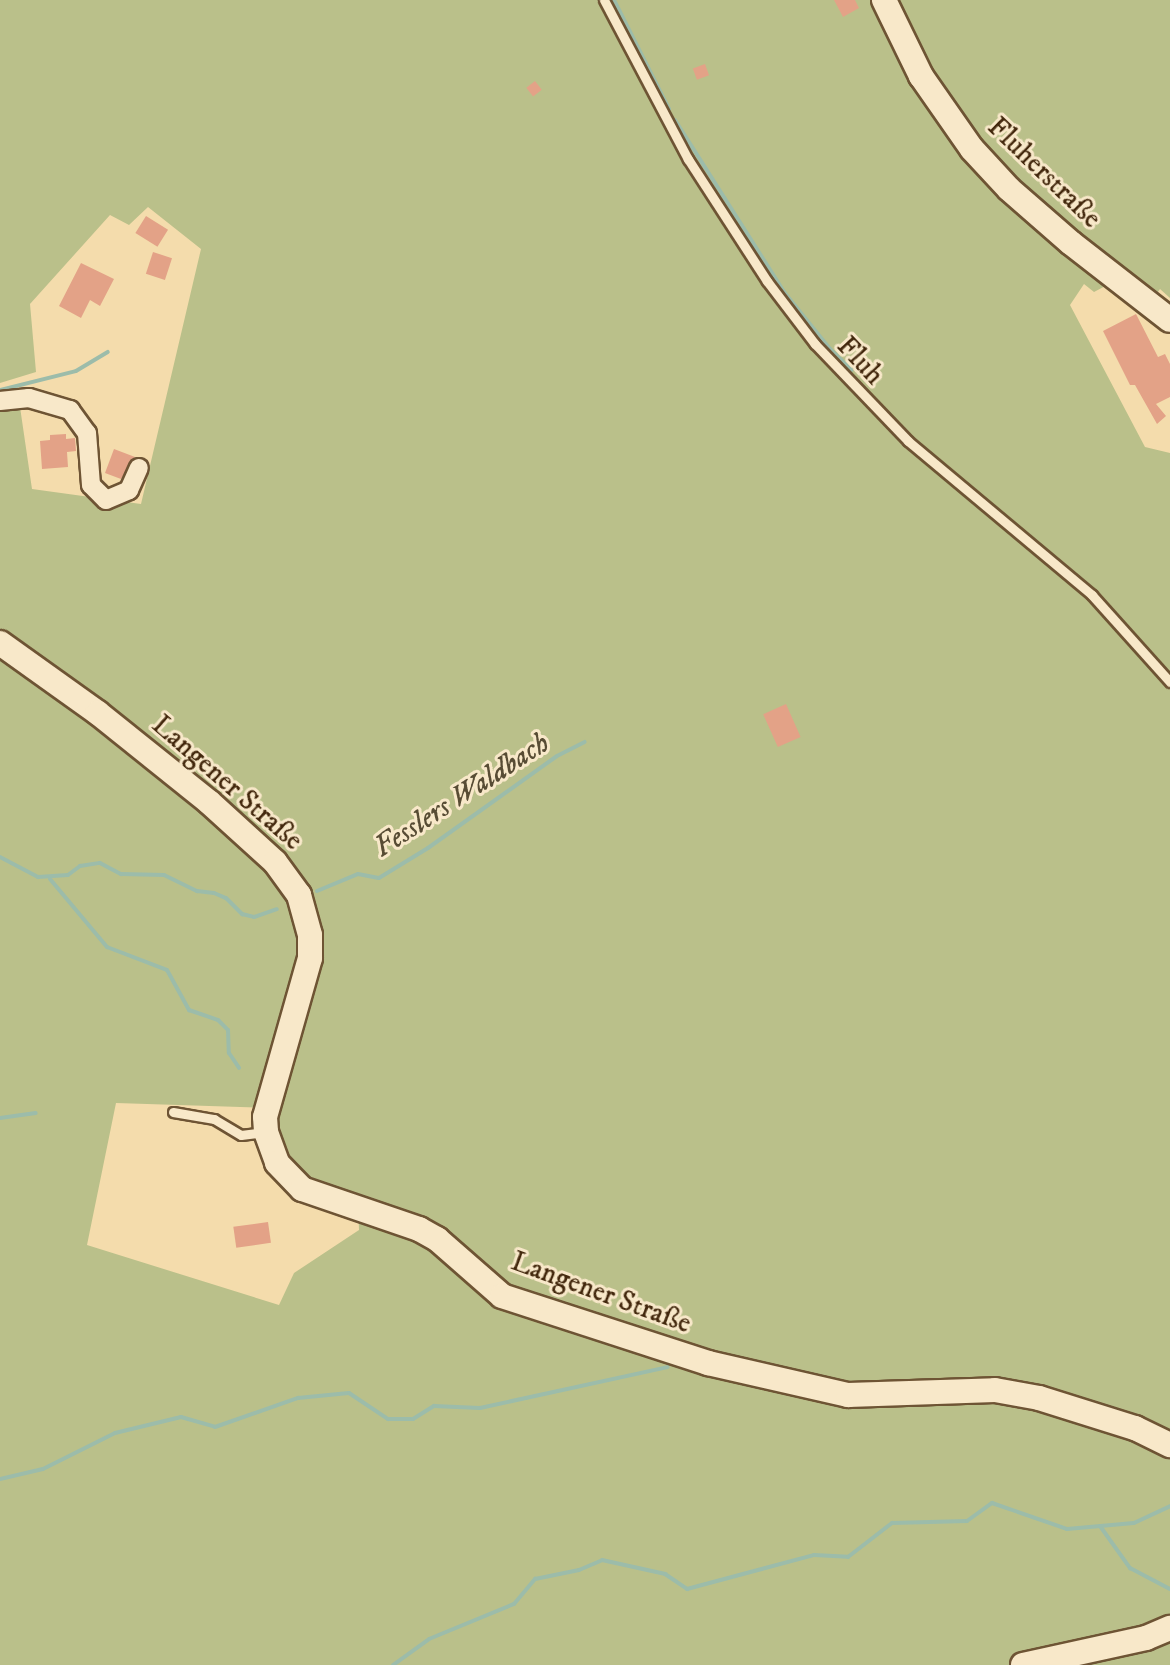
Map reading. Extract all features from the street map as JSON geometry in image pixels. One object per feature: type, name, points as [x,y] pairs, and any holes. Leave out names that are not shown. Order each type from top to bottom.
[{"type":"main road","name":"Fluherstraße","points":[[884,0],[921,76],[972,149],[1009,189],[1071,243],[1170,320]]},
{"type":"main road","name":"Langener Straße","points":[[0,643],[98,713],[209,802],[275,862],[299,895],[310,935],[310,958],[267,1101],[266,1132],[277,1163],[302,1189],[330,1202],[405,1223],[437,1239],[502,1296],[708,1363],[848,1395],[995,1390],[1039,1398],[1135,1428],[1170,1445]]},
{"type":"main road","points":[[1023,1665],[1146,1638],[1170,1628]]},
{"type":"street","points":[[0,401],[29,398],[70,410],[87,433],[91,485],[106,500],[129,490],[139,468]]},
{"type":"lane","name":"Fluh","points":[[604,0],[688,159],[767,281],[815,344],[908,441],[1092,595],[1170,682]]},
{"type":"lane","points":[[173,1112],[214,1119],[241,1135],[266,1132]]},
{"type":"green space","points":[[0,0],[1170,0],[1170,298],[1160,289],[1153,299],[1111,283],[1094,292],[1084,284],[1070,305],[1145,447],[1170,453],[1170,1665],[0,1665],[0,411],[20,407],[32,489],[141,504],[201,249],[148,207],[129,225],[110,215],[30,304],[36,372],[0,383]],"holes":[[[116,1103],[276,1108],[278,1139],[289,1161],[315,1185],[358,1201],[359,1230],[294,1273],[279,1305],[87,1245]]]},
{"type":"building","points":[[834,0],[855,0],[859,8],[843,17]]},
{"type":"building","points":[[705,64],[709,75],[697,80],[693,68]]},
{"type":"building","points":[[535,81],[542,90],[533,96],[526,88]]},
{"type":"building","points":[[146,216],[168,230],[157,247],[135,233]]},
{"type":"building","points":[[153,252],[172,258],[165,280],[146,274]]},
{"type":"building","points":[[81,263],[114,279],[100,306],[90,300],[81,318],[59,306]]},
{"type":"building","points":[[1136,314],[1158,357],[1165,354],[1170,364],[1170,397],[1156,404],[1166,416],[1157,424],[1135,385],[1130,385],[1103,331]]},
{"type":"building","points":[[66,434],[66,439],[75,438],[76,451],[67,452],[68,467],[42,469],[40,441],[50,440],[50,435]]},
{"type":"building","points":[[114,449],[135,457],[121,479],[105,473]]},
{"type":"building","points":[[786,704],[801,737],[778,747],[763,714]]},
{"type":"building","points":[[268,1222],[271,1243],[236,1248],[233,1227]]},
{"type":"waterway","points":[[614,0],[669,109]]},
{"type":"waterway","points":[[675,120],[784,292],[830,349],[852,370]]},
{"type":"waterway","points":[[0,390],[76,371],[108,352]]},
{"type":"waterway","name":"Fesslers Waldbach","points":[[317,891],[358,874],[379,878],[428,848],[557,756],[585,742]]},
{"type":"waterway","name":"Fesslers Waldbach","points":[[0,857],[38,877],[68,875],[80,866],[100,863],[121,874],[164,875],[197,891],[226,898],[242,914],[254,917],[277,909]]},
{"type":"waterway","points":[[50,879],[107,947],[167,970],[189,1010],[218,1020],[228,1030],[229,1053],[239,1068]]},
{"type":"waterway","points":[[0,1118],[36,1113]]},
{"type":"waterway","points":[[0,1479],[43,1469],[115,1433],[181,1417],[215,1427],[298,1398],[349,1393],[388,1419],[413,1419],[434,1406],[480,1408],[668,1367]]},
{"type":"waterway","points":[[393,1665],[429,1639],[514,1604],[535,1579],[579,1570],[602,1560],[665,1574],[687,1589],[814,1555],[848,1557],[892,1523],[967,1521],[992,1503],[1067,1529],[1134,1523],[1170,1506]]},
{"type":"waterway","points":[[1100,1526],[1130,1568],[1170,1589]]}]
